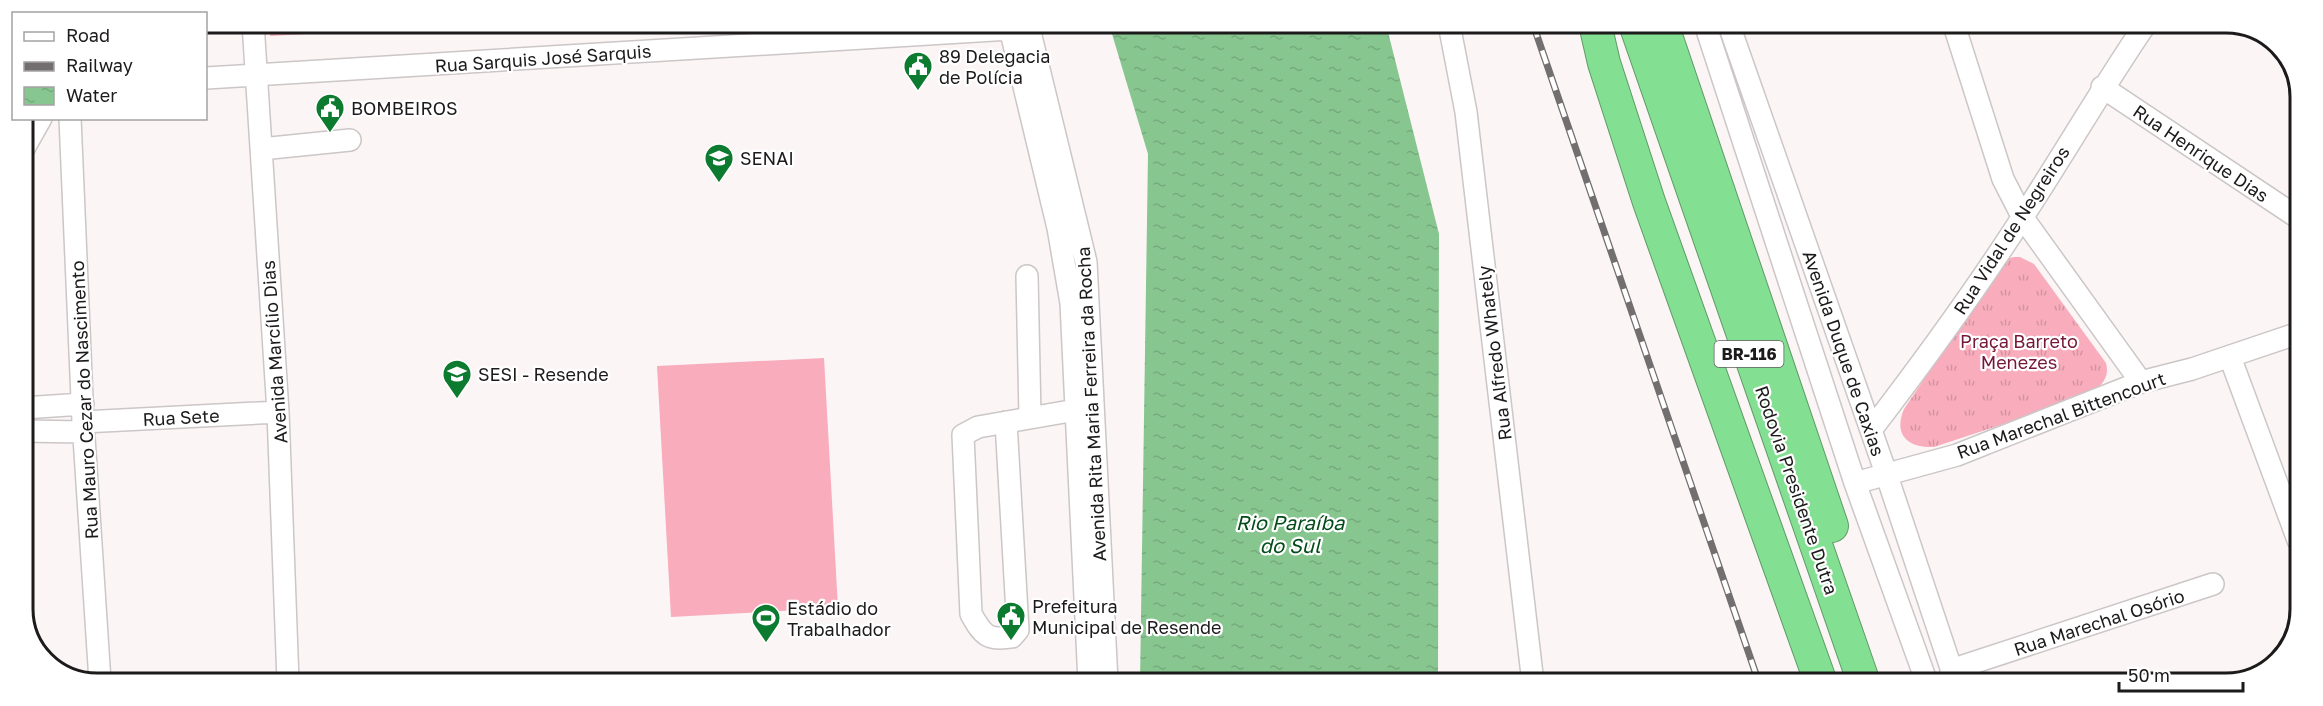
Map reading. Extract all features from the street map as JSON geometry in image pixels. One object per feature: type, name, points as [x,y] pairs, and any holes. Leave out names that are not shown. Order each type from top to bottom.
[{"type":"highway","points":[[1597,33],[1604,63],[1649,202],[1818,673]]},
{"type":"highway","name":"Rodovia Presidente Dutra","points":[[1638,33],[1861,673]]},
{"type":"highway","name":"Rodovia Presidente Dutra","points":[[1665,33],[1883,673]]},
{"type":"highway","points":[[1805,634],[1839,673]]},
{"type":"street","name":"Avenida Marcílio Dias","points":[[253,33],[278,412],[288,673]]},
{"type":"street","name":"Rua Sarquis José Sarquis","points":[[207,78],[894,33]]},
{"type":"street","name":"Avenida Rita Maria Ferreira da Rocha","points":[[1018,33],[1071,303],[1089,673]]},
{"type":"street","name":"Avenida Rita Maria Ferreira da Rocha","points":[[1018,33],[1086,262],[1107,673]]},
{"type":"street","name":"Rua Alfredo Whately","points":[[1451,33],[1466,112],[1532,673]]},
{"type":"street","name":"Avenida Duque de Caxias","points":[[1708,33],[1855,483],[1923,673]]},
{"type":"street","name":"Avenida Duque de Caxias","points":[[1733,33],[1886,472],[1953,673]]},
{"type":"street","points":[[1957,33],[2003,179],[2023,218],[2141,382]]},
{"type":"street","name":"Rua Vidal de Negreiros","points":[[1871,430],[1941,336],[2023,218],[2102,87],[2139,33]]},
{"type":"street","name":"Rua Henrique Dias","points":[[2102,87],[2290,212]]},
{"type":"street","name":"Rua Mauro Cezar do Nascimento","points":[[70,120],[83,419],[99,673]]},
{"type":"street","points":[[261,149],[350,140]]},
{"type":"street","points":[[1028,276],[1030,417]]},
{"type":"street","name":"Rua Marechal Bittencourt","points":[[1855,483],[1886,472],[1957,455],[2141,382],[2192,369],[2290,336]]},
{"type":"street","points":[[2230,357],[2290,518]]},
{"type":"street","points":[[1833,415],[1862,403]]},
{"type":"street","points":[[33,410],[83,419]]},
{"type":"street","points":[[1006,422],[1018,630],[1012,637],[995,639],[981,632],[971,614],[963,435],[978,427],[1030,417],[1076,410]]},
{"type":"street","name":"Rua Sete","points":[[83,419],[278,412]]},
{"type":"street","points":[[33,429],[83,419]]},
{"type":"street","name":"Rua Marechal Osório","points":[[1965,673],[2213,584]]},
{"type":"green space","points":[[270,33],[325,33],[270,36]]},
{"type":"green space","name":"Praça Barreto Menezes","points":[[2014,257],[2020,257],[2034,264],[2106,363],[2104,380],[2097,389],[2082,398],[1934,447],[1925,447],[1910,442],[1905,438],[1900,426],[1904,409],[2002,263]]},
{"type":"green space","points":[[824,358],[838,608],[671,617],[657,366]]},
{"type":"water","name":"Rio Paraíba do Sul","points":[[1112,33],[1388,33],[1439,234],[1438,673],[1140,673],[1148,154]]},
{"type":"railway","points":[[1536,33],[1756,673]]},
{"type":"place","name":"89 Delegacia de Polícia","points":[[918,92]]},
{"type":"place","name":"BOMBEIROS","points":[[330,134]]},
{"type":"place","name":"SENAI","points":[[719,184]]},
{"type":"place","name":"SESI - Resende","points":[[457,400]]},
{"type":"place","name":"Prefeitura Municipal de Resende","points":[[1011,642]]},
{"type":"place","name":"Estádio do Trabalhador","points":[[766,644]]}]
